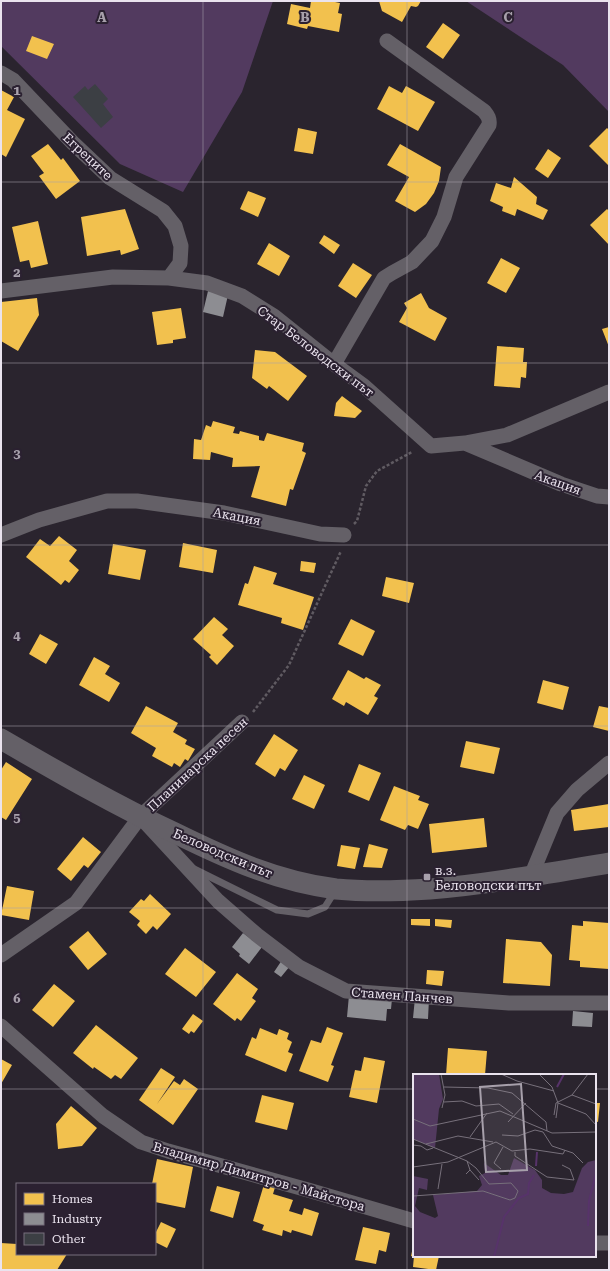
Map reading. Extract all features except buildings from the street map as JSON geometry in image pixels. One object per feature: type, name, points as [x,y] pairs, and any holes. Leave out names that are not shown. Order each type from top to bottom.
[{"type":"street","points":[[334,364],[384,278],[412,262],[432,240],[444,217],[456,177],[490,125],[488,115],[484,111],[387,41]]},
{"type":"street","name":"Егреците","points":[[1,73],[13,80],[73,143],[110,178],[163,211],[175,226],[181,246],[180,263],[169,278]]},
{"type":"street","name":"Стар Беловодски път","points":[[1,291],[112,277],[169,278],[208,283],[242,296],[274,316],[364,386],[431,446]]},
{"type":"street","points":[[431,446],[507,435],[609,392]]},
{"type":"street","name":"Акация","points":[[465,442],[561,484],[597,496],[609,497]]},
{"type":"street","name":"Акация","points":[[1,535],[39,520],[107,501],[138,501],[224,513],[320,534],[344,536]]},
{"type":"street","name":"Планинарска песен","points":[[1,955],[76,903],[140,817],[242,722]]},
{"type":"street","name":"Беловодски път","points":[[1,739],[140,817],[217,854],[254,869],[288,880],[336,889],[394,891],[467,886],[609,863]]},
{"type":"street","points":[[531,876],[557,813],[576,790],[609,763]]},
{"type":"street","name":"Стамен Панчев","points":[[140,817],[180,862],[218,901],[257,935],[299,967],[346,991],[509,1003],[609,1003]]},
{"type":"street","name":"Владимир Димитров - Майстора","points":[[1,1026],[103,1116],[141,1142],[413,1221]]},
{"type":"street","points":[[596,1243],[609,1243]]},
{"type":"lane","points":[[180,862],[277,910],[308,914],[325,908],[336,889]]},
{"type":"path","points":[[344,536],[357,521],[366,486],[377,471],[410,452],[431,446]]},
{"type":"path","name":"Планинарска песен","points":[[242,722],[254,711],[289,665],[341,553],[344,536]]},
{"type":"shaded area","points":[[1,1],[273,1],[242,92],[183,192],[120,164],[1,46]]},
{"type":"shaded area","points":[[466,1],[609,1],[609,112],[563,65]]},
{"type":"place","name":"в.з. Беловодски път","points":[[427,877]]}]
